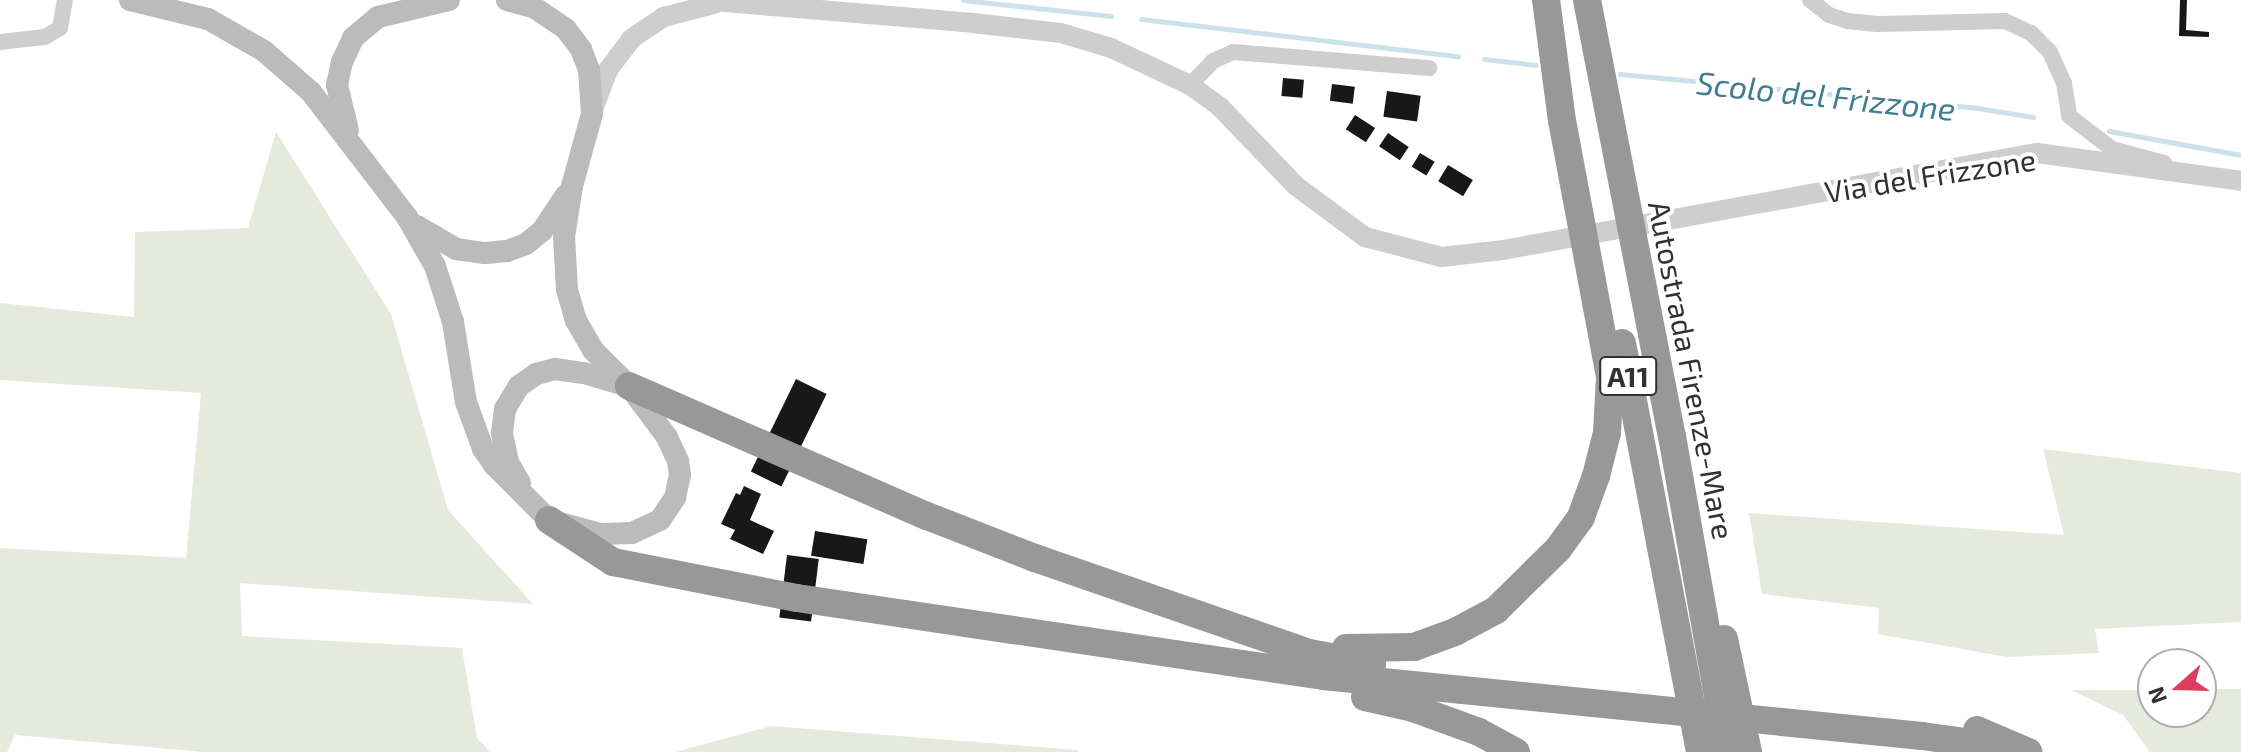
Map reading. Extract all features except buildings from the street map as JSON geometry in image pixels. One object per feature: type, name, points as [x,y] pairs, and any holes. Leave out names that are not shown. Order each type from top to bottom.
[{"type":"highway","points":[[1210,621],[1339,648],[1414,647],[1455,632],[1496,610],[1558,549],[1581,517],[1607,433],[1610,377],[1562,121],[1546,0]]},
{"type":"highway","name":"A11","points":[[1556,0],[1700,752]]},
{"type":"highway","name":"Autostrada Firenze-Mare","points":[[1587,0],[1672,436],[1728,752]]},
{"type":"highway","points":[[629,386],[927,516],[1210,621],[1309,653],[1589,697]]},
{"type":"highway","points":[[1672,436],[1733,675],[1748,752]]},
{"type":"highway","points":[[544,516],[590,550],[632,568],[797,598],[1323,676],[1818,718],[1968,727],[2028,752]]},
{"type":"highway","points":[[1169,651],[1413,708],[1479,732],[1516,752]]},
{"type":"highway","points":[[1818,718],[1965,742],[1994,752]]},
{"type":"main road","points":[[130,0],[208,19],[264,51],[311,92],[407,217],[443,287],[457,342],[466,402],[483,449],[506,479],[544,516],[614,535],[648,527],[669,509],[678,489],[678,461],[667,437],[629,386],[593,350],[571,306],[563,257],[572,186],[592,114],[589,70],[574,39],[545,13],[507,0]]},
{"type":"main road","points":[[355,146],[340,109],[337,85],[342,62],[353,38],[378,17],[448,0]]},
{"type":"main road","points":[[407,217],[430,236],[456,249],[498,252],[533,239],[551,220],[572,186]]},
{"type":"main road","points":[[544,516],[513,472],[503,447],[502,421],[511,396],[536,374],[555,369],[584,373],[629,386]]},
{"type":"street","points":[[0,42],[45,37],[60,28],[65,0]]},
{"type":"street","points":[[701,0],[722,3]]},
{"type":"street","points":[[1810,0],[1829,15],[1848,21],[1879,24],[2005,21],[2031,33],[2050,52],[2064,83],[2069,116],[2112,149],[2201,174]]},
{"type":"street","points":[[592,114],[608,70],[631,39],[648,25],[682,9],[722,3]]},
{"type":"street","name":"Via del Frizzone","points":[[722,3],[1061,33],[1111,48],[1190,85],[1220,107],[1296,186],[1365,237],[1441,257],[1503,250],[2037,153],[2241,181]]},
{"type":"street","points":[[1190,85],[1213,61],[1233,52],[1429,68]]},
{"type":"shaded area","points":[[276,132],[391,314],[448,510],[533,604],[240,583],[242,636],[462,648],[477,738],[490,752],[203,752],[15,735],[7,752],[0,752],[0,548],[186,558],[201,393],[0,380],[0,303],[134,317],[135,232],[248,228]]},
{"type":"shaded area","points":[[2043,449],[2241,473],[2241,622],[2095,629],[2099,653],[2007,657],[1878,634],[1879,608],[1762,594],[1749,513],[2064,535]]},
{"type":"shaded area","points":[[2217,689],[2241,689],[2241,752],[2150,752],[2123,715],[2071,690],[2137,690],[2137,728],[2217,728]]},
{"type":"shaded area","points":[[771,726],[1078,750],[1079,752],[675,752]]},
{"type":"waterway","name":"Scolo del Frizzone","points":[[963,0],[1111,16]]},
{"type":"waterway","name":"Scolo del Frizzone","points":[[1141,19],[1458,56]]},
{"type":"waterway","points":[[1484,59],[1536,65]]},
{"type":"waterway","name":"Scolo del Frizzone","points":[[1620,74],[1971,107],[2033,117]]},
{"type":"waterway","name":"Scolo del Frizzone","points":[[2109,131],[2241,155]]}]
